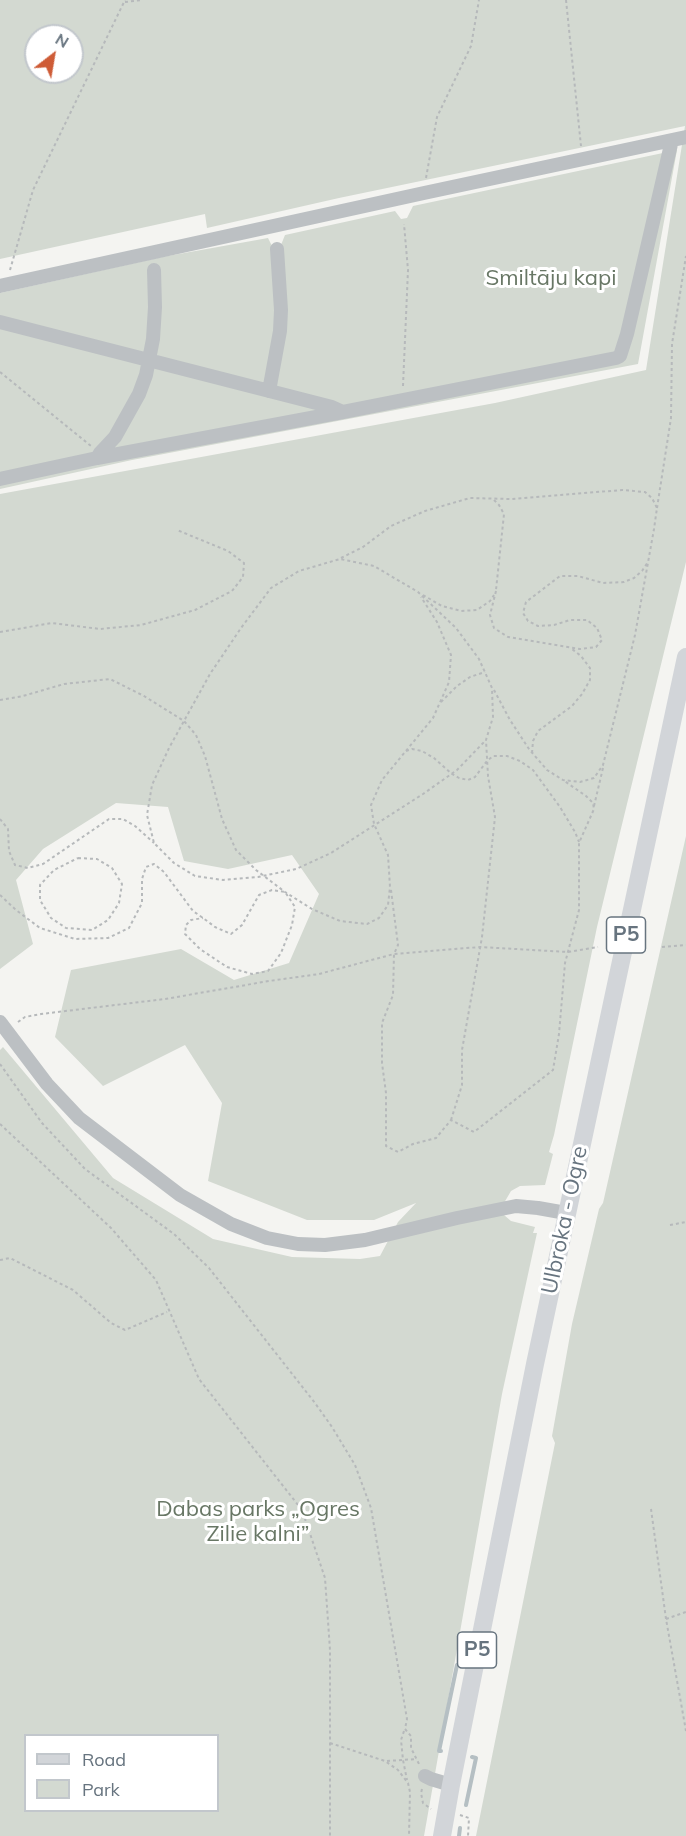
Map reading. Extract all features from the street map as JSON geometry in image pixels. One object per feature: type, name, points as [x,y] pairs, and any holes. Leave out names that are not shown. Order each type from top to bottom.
[{"type":"main road","name":"Ulbroka - Ogre","points":[[451,1785],[566,1213],[686,657]]},
{"type":"main road","name":"P5","points":[[442,1836],[450,1813],[451,1785]]},
{"type":"street","points":[[0,479],[98,456],[343,412],[620,356],[679,139],[3,285]]},
{"type":"street","points":[[269,391],[280,331],[277,249]]},
{"type":"street","points":[[98,456],[115,437],[139,394],[149,360],[154,328],[154,270]]},
{"type":"street","points":[[0,322],[332,406],[343,412]]},
{"type":"street","points":[[3,1027],[47,1084],[79,1118],[180,1195],[231,1224],[267,1238],[298,1244],[325,1245],[365,1240],[516,1206],[566,1213]]},
{"type":"street","points":[[425,1776],[451,1785]]},
{"type":"path","points":[[3,285],[33,190],[125,1],[142,0]]},
{"type":"path","points":[[424,193],[437,117],[471,46],[479,0]]},
{"type":"path","points":[[566,0],[582,159]]},
{"type":"path","points":[[402,400],[408,270],[404,224]]},
{"type":"path","points":[[579,843],[594,809],[635,635],[649,561],[671,418],[672,344],[686,256]]},
{"type":"path","points":[[0,372],[98,456]]},
{"type":"path","points":[[154,843],[147,815],[152,785],[169,748],[210,674],[240,628],[271,588],[299,571],[340,559],[363,548],[391,526],[425,511],[470,498],[511,499],[622,490],[645,492],[652,498],[657,508]]},
{"type":"path","points":[[493,499],[504,514],[496,591],[490,615],[494,628],[508,637],[580,649],[596,647],[602,640],[597,628],[587,621],[570,620],[554,625],[538,626],[528,621],[523,613],[526,602],[560,576],[578,576],[603,583],[624,582],[642,572],[649,561]]},
{"type":"path","points":[[0,633],[52,623],[100,629],[141,625],[195,610],[232,591],[243,577],[244,563],[228,551],[177,530]]},
{"type":"path","points":[[340,559],[374,566],[442,606],[461,611],[477,610],[490,601],[496,591]]},
{"type":"path","points":[[418,592],[456,628],[479,658],[492,688],[532,753],[547,770],[593,803],[594,809]]},
{"type":"path","points":[[418,592],[437,622],[452,655],[449,682],[433,718],[382,780],[371,805],[374,824],[388,855],[398,945],[394,954],[393,995],[382,1023],[386,1146],[398,1152],[413,1144],[436,1138],[451,1120],[462,1085],[462,1050],[482,938],[495,817],[488,776],[486,740],[493,717],[492,688]]},
{"type":"path","points":[[532,753],[532,741],[538,731],[572,706],[590,680],[590,669],[581,656],[570,647]]},
{"type":"path","points":[[440,704],[457,686],[470,677],[485,672]]},
{"type":"path","points":[[0,700],[64,684],[110,679],[144,696],[184,721],[196,735],[222,819],[236,850],[263,876],[312,909],[340,921],[367,924],[379,918],[388,905],[390,887]]},
{"type":"path","points":[[0,819],[8,829],[9,851],[15,865],[28,868],[43,864],[109,819],[123,819],[135,826],[174,863],[195,876],[223,880],[263,876],[296,869],[331,853],[452,774],[486,740]]},
{"type":"path","points":[[405,751],[412,749],[422,751],[452,774],[468,780],[475,777],[487,760],[494,756],[507,756],[520,761],[533,770],[560,807],[579,843],[579,910],[565,963],[559,1034],[553,1070],[474,1132],[451,1120]]},
{"type":"path","points":[[563,780],[580,782],[594,777],[603,765]]},
{"type":"path","points":[[78,858],[97,859],[112,868],[122,884],[119,903],[108,920],[92,930],[66,928],[51,918],[40,900],[40,885],[54,870],[78,858]]},
{"type":"path","points":[[0,895],[40,928],[75,939],[108,938],[129,928],[142,903],[142,879],[146,867],[154,864],[164,872],[193,911],[203,918],[215,927],[231,934],[242,925],[259,895],[272,890],[285,892],[295,907],[292,925],[281,953],[268,971],[252,974],[226,967],[200,949],[185,934],[186,925],[191,920],[203,918]]},
{"type":"path","points":[[662,947],[686,945]]},
{"type":"path","points":[[3,1027],[26,1017],[41,1014],[165,999],[319,974],[394,954],[480,947],[568,952],[598,947]]},
{"type":"path","points":[[0,1064],[42,1123],[85,1168],[174,1234],[209,1268],[321,1411],[349,1455],[359,1474],[371,1508],[407,1719],[400,1740],[411,1806],[409,1836]]},
{"type":"path","points":[[0,1124],[111,1228],[156,1280],[199,1379],[302,1510],[325,1578],[330,1650],[330,1836]]},
{"type":"path","points":[[670,1225],[686,1222]]},
{"type":"path","points":[[0,1260],[10,1258],[73,1290],[111,1323],[125,1330],[169,1311]]},
{"type":"path","points":[[651,1509],[666,1619],[686,1731]]},
{"type":"path","points":[[666,1619],[686,1612]]},
{"type":"path","points":[[386,1761],[417,1759],[411,1748],[411,1736],[405,1729]]},
{"type":"path","points":[[330,1743],[386,1761],[398,1770],[408,1783]]},
{"type":"path","points":[[425,1776],[421,1793],[423,1803],[428,1808],[469,1818],[468,1836]]},
{"type":"green space","name":"Dabas parks „Ogres Zilie kalni”","points":[[0,0],[686,0],[686,562],[597,927],[549,1152],[553,1154],[545,1185],[520,1186],[511,1191],[504,1203],[504,1215],[511,1221],[535,1227],[533,1233],[537,1233],[502,1394],[424,1836],[0,1836],[0,1050],[3,1047],[113,1178],[213,1239],[292,1257],[360,1259],[380,1256],[398,1222],[416,1203],[374,1220],[307,1220],[208,1181],[222,1103],[185,1045],[103,1086],[55,1037],[71,970],[181,949],[234,980],[289,963],[319,894],[292,855],[228,869],[184,861],[168,807],[116,803],[43,849],[16,880],[33,944],[0,969],[0,494],[495,403],[646,370],[685,126],[207,228],[205,214],[0,259]]},
{"type":"green space","name":"Smiltāju kapi","points":[[677,150],[638,364],[132,460],[0,489],[0,293],[162,257],[268,238],[272,246],[281,245],[285,235],[395,211],[401,219],[407,218],[413,206]]},
{"type":"green space","points":[[686,836],[686,1836],[476,1836],[555,1443],[552,1436],[572,1324],[599,1209],[603,1203]]},
{"type":"waterway","points":[[441,1751],[439,1751],[457,1665]]},
{"type":"waterway","points":[[466,1805],[476,1758],[472,1757]]},
{"type":"waterway","points":[[459,1836],[460,1828]]}]
